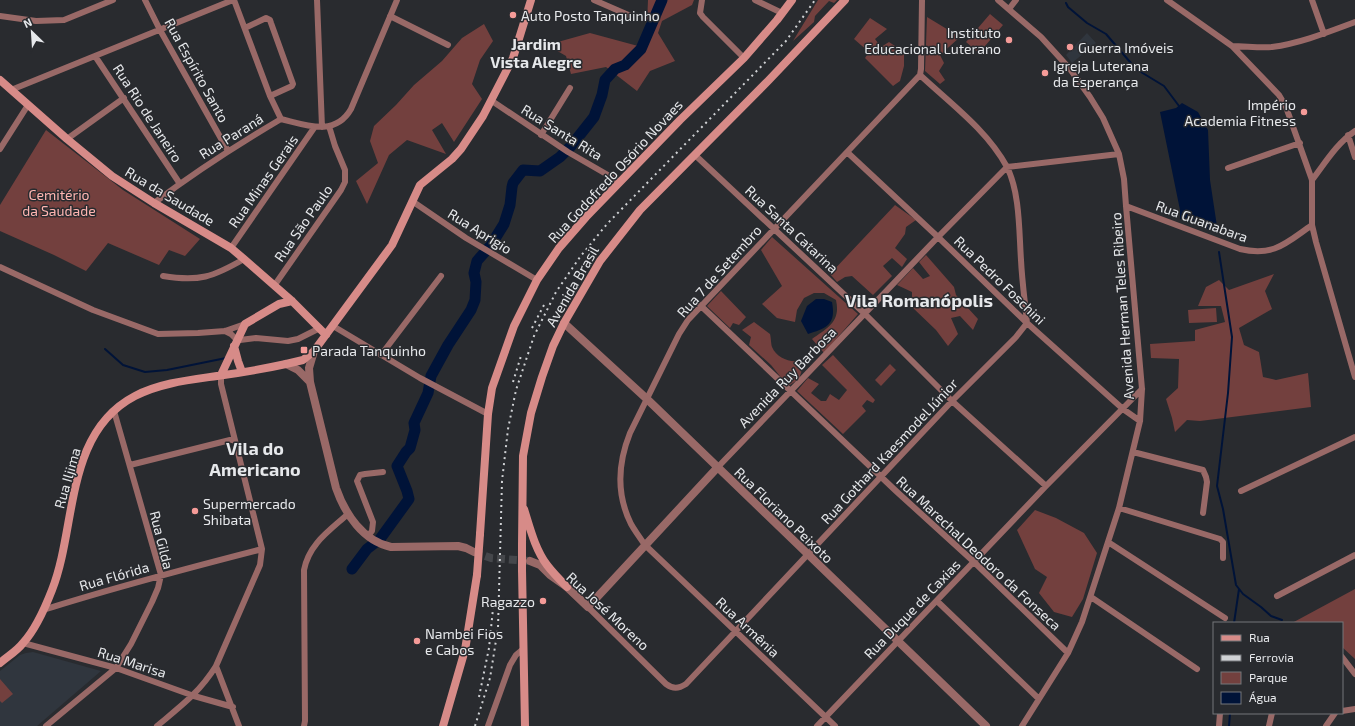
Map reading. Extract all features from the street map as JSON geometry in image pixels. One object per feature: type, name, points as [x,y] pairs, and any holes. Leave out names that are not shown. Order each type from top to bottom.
[{"type":"main road","name":"Rua Iljima","points":[[0,663],[23,643],[43,610],[53,589],[83,460],[95,435],[114,411],[134,397],[160,387],[179,382],[286,364],[302,360],[314,351],[392,246],[418,187],[422,182],[452,159],[461,149],[492,101],[513,58],[530,0]]},
{"type":"main road","name":"Rua Godofredo Osório Novaes","points":[[443,726],[465,650],[477,574],[488,414],[492,388],[514,326],[537,280],[559,248],[586,217],[620,182],[744,58],[792,0]]},
{"type":"main road","name":"Avenida Brasil","points":[[525,726],[522,650],[523,456],[531,413],[553,346],[564,323],[600,261],[640,210],[845,0]]},
{"type":"main road","name":"Rua da Saudade","points":[[0,80],[67,140],[112,176],[154,203],[231,248],[292,301],[326,335]]},
{"type":"main road","points":[[279,304],[282,292]]},
{"type":"main road","points":[[221,376],[245,324],[279,304],[292,301]]},
{"type":"main road","points":[[236,343],[238,360],[242,372]]},
{"type":"main road","points":[[522,501],[536,544],[547,566],[567,587]]},
{"type":"street","points":[[0,16],[36,20],[64,20],[113,0]]},
{"type":"street","name":"Rua Espírito Santo","points":[[145,0],[160,30],[228,151]]},
{"type":"street","points":[[11,90],[234,0],[270,96],[281,119]]},
{"type":"street","points":[[317,0],[322,127]]},
{"type":"street","name":"Rua Paraná","points":[[154,203],[228,151],[281,119],[314,128],[329,126],[347,117],[397,0]]},
{"type":"street","points":[[594,0],[633,17]]},
{"type":"street","points":[[702,0],[700,13],[744,58]]},
{"type":"street","points":[[754,0],[782,13]]},
{"type":"street","points":[[922,0],[920,75],[976,127],[991,144],[1007,167],[1013,184],[1017,210],[1026,323]]},
{"type":"street","name":"Avenida Herman Teles Ribeiro","points":[[998,0],[1041,37],[1079,80],[1103,118],[1119,154],[1124,179],[1142,389],[1140,421],[1119,508],[1091,597],[1068,654],[1022,726]]},
{"type":"street","points":[[1009,9],[1016,0]]},
{"type":"street","points":[[1167,0],[1232,46],[1279,95],[1286,107],[1300,142],[1312,180],[1312,225],[1320,259],[1355,377]]},
{"type":"street","points":[[1312,0],[1324,34]]},
{"type":"street","points":[[390,16],[448,45]]},
{"type":"street","points":[[245,28],[266,18],[270,20],[293,84],[292,86],[270,96]]},
{"type":"street","points":[[1232,46],[1270,47],[1291,44],[1324,34],[1355,22]]},
{"type":"street","name":"Rua Rio de Janeiro","points":[[95,56],[180,184]]},
{"type":"street","name":"Rua 7 de Setembro","points":[[645,545],[631,524],[623,504],[620,485],[620,468],[630,433],[648,400],[679,334],[700,305],[920,75]]},
{"type":"street","points":[[541,135],[570,88]]},
{"type":"street","points":[[67,140],[124,98]]},
{"type":"street","name":"Rua Santa Rita","points":[[492,101],[541,135],[620,182]]},
{"type":"street","points":[[0,149],[28,105]]},
{"type":"street","name":"Rua São Paulo","points":[[274,286],[341,190],[345,182],[345,170],[329,126]]},
{"type":"street","name":"Rua Minas Gerais","points":[[231,248],[314,128]]},
{"type":"street","points":[[1312,180],[1331,155],[1348,136],[1355,131]]},
{"type":"street","points":[[1348,136],[1355,157]]},
{"type":"street","points":[[1228,168],[1300,142]]},
{"type":"street","name":"Rua Pedro Foschini","points":[[847,152],[938,237],[1026,323],[1123,410],[1140,421]]},
{"type":"street","points":[[1007,167],[1119,154]]},
{"type":"street","name":"Rua Santa Catarina","points":[[695,155],[864,314],[952,402],[1046,486]]},
{"type":"street","name":"Avenida Ruy Barbosa","points":[[588,608],[645,545],[864,314],[1007,167]]},
{"type":"street","name":"Rua Aprigio","points":[[412,201],[483,249],[537,280]]},
{"type":"street","name":"Rua Guanabara","points":[[1126,206],[1240,249],[1258,252],[1268,251],[1282,246],[1312,225]]},
{"type":"street","points":[[163,276],[182,279],[196,279],[229,268],[244,259]]},
{"type":"street","points":[[0,268],[93,310],[158,334],[225,331],[245,324]]},
{"type":"street","points":[[381,355],[440,276]]},
{"type":"street","points":[[1013,311],[1022,304],[1024,298]]},
{"type":"street","name":"Rua Marechal Deodoro da Fonseca","points":[[700,305],[881,477],[974,562],[1068,654]]},
{"type":"street","name":"Rua Floriano Peixoto","points":[[564,323],[648,400],[808,556],[986,726]]},
{"type":"street","name":"Rua Gothard Kaesmodel Júnior","points":[[666,684],[672,688],[676,688],[686,684],[1016,336],[1026,323]]},
{"type":"street","points":[[333,326],[420,378],[488,414]]},
{"type":"street","points":[[225,331],[231,334],[236,343],[243,340],[256,338],[288,341],[298,339],[320,328]]},
{"type":"street","points":[[314,351],[309,368],[310,382],[339,496],[355,524],[378,543],[391,547],[458,546],[474,552]]},
{"type":"street","points":[[286,364],[298,370],[310,382]]},
{"type":"street","points":[[157,726],[194,696],[209,678],[216,666],[260,565],[262,549],[234,439],[221,384],[221,376]]},
{"type":"street","name":"Rua Duque de Caxias","points":[[817,726],[1046,486],[1123,410],[1142,389]]},
{"type":"street","name":"Rua Gilda","points":[[46,726],[116,668],[131,644],[148,609],[158,588],[161,575],[114,411]]},
{"type":"street","points":[[1241,491],[1355,437]]},
{"type":"street","points":[[130,465],[234,439]]},
{"type":"street","points":[[1132,452],[1203,470],[1207,482],[1203,513]]},
{"type":"street","points":[[369,537],[373,527],[373,522],[357,480],[358,477],[365,474],[383,472]]},
{"type":"street","points":[[1119,508],[1220,539],[1223,542],[1223,558]]},
{"type":"street","points":[[304,726],[304,570],[310,552],[317,543],[348,514]]},
{"type":"street","points":[[1108,542],[1225,618]]},
{"type":"street","name":"Rua Armênia","points":[[645,545],[835,726]]},
{"type":"street","name":"Rua Flórida","points":[[43,610],[161,575],[262,549]]},
{"type":"street","points":[[1278,596],[1355,555]]},
{"type":"street","name":"Rua José Moreno","points":[[530,561],[540,565],[550,576],[567,587],[666,684]]},
{"type":"street","points":[[1091,597],[1197,669]]},
{"type":"street","points":[[937,601],[1039,699]]},
{"type":"street","name":"Rua Marisa","points":[[23,643],[116,668],[194,696],[233,707]]},
{"type":"street","points":[[488,726],[510,665],[516,655],[522,650]]},
{"type":"street","points":[[1343,658],[1355,674]]},
{"type":"street","points":[[216,666],[239,726]]},
{"type":"street","points":[[1343,711],[1355,709]]},
{"type":"street","points":[[1219,726],[1220,714]]},
{"type":"street","points":[[1269,726],[1272,714]]},
{"type":"street","points":[[1326,726],[1334,714]]},
{"type":"shaded area","points":[[1087,33],[1096,43],[1072,63],[1066,55]]},
{"type":"shaded area","points":[[33,652],[101,671],[37,726],[0,726],[0,671],[20,655]]},
{"type":"green space","points":[[648,0],[694,0],[692,5],[662,21],[658,33],[675,61],[650,71],[637,91],[606,67],[571,74],[566,56],[547,45],[590,33],[638,46],[647,23]]},
{"type":"green space","points":[[818,0],[837,0],[834,3],[829,1],[815,16],[814,22],[793,41]]},
{"type":"green space","points":[[990,14],[1003,25],[979,53],[966,42]]},
{"type":"green space","points":[[927,17],[960,37],[940,55],[944,63],[939,71],[945,80],[940,84],[925,71]]},
{"type":"green space","points":[[870,18],[887,29],[875,39],[881,47],[889,42],[904,52],[904,66],[900,81],[893,86],[865,58],[869,52],[854,39]]},
{"type":"green space","points":[[484,24],[493,41],[480,60],[472,84],[482,99],[454,142],[442,123],[432,130],[446,154],[407,140],[389,155],[367,204],[356,181],[378,163],[370,141],[374,126],[414,85],[442,61],[462,38]]},
{"type":"green space","name":"Cemitério da Saudade","points":[[46,130],[123,190],[200,239],[185,256],[169,250],[159,265],[108,243],[86,271],[0,231],[0,205]]},
{"type":"green space","points":[[895,205],[916,220],[906,227],[905,234],[895,248],[907,259],[902,267],[892,258],[883,266],[892,276],[873,295],[852,276],[845,277],[837,282],[830,274]]},
{"type":"green space","points":[[772,237],[858,314],[824,353],[812,339],[832,324],[835,319],[837,308],[836,300],[824,293],[814,293],[804,298],[797,310],[795,322],[777,318],[762,304],[782,286],[761,250]]},
{"type":"green space","points":[[926,255],[954,287],[956,295],[978,319],[973,330],[960,316],[951,318],[958,334],[948,346],[936,330],[912,307],[912,292],[897,285],[913,268],[923,279],[930,276],[919,262]]},
{"type":"green space","points":[[1274,274],[1265,291],[1272,309],[1239,328],[1244,345],[1259,352],[1263,377],[1276,380],[1308,373],[1311,407],[1200,421],[1187,420],[1175,432],[1166,399],[1178,388],[1179,359],[1151,358],[1150,344],[1195,341],[1195,330],[1225,322],[1221,306],[1198,306],[1206,287],[1219,280],[1229,290]]},
{"type":"green space","points":[[721,291],[746,317],[739,325],[733,323],[730,328],[707,306]]},
{"type":"green space","points":[[1216,308],[1217,322],[1189,323],[1188,310]]},
{"type":"green space","points":[[754,322],[770,334],[772,347],[776,354],[786,360],[797,361],[802,370],[799,379],[790,385],[783,380],[771,365],[749,345],[751,337],[742,330]]},
{"type":"green space","points":[[833,355],[875,400],[873,403],[867,400],[862,406],[866,411],[843,434],[797,391],[808,378],[819,384],[811,393],[821,401],[826,401],[830,394],[839,400],[847,390],[822,365]]},
{"type":"green space","points":[[890,364],[896,370],[881,386],[875,380]]},
{"type":"green space","points":[[1035,510],[1056,518],[1084,533],[1097,553],[1083,599],[1072,617],[1054,612],[1039,593],[1047,577],[1035,569],[1017,530]]},
{"type":"green space","points":[[1355,589],[1355,659],[1343,648],[1343,622],[1294,622]]},
{"type":"green space","points":[[0,679],[13,694],[2,703],[0,701]]},
{"type":"water","points":[[1182,103],[1198,112],[1208,130],[1210,180],[1218,233],[1180,219],[1180,210],[1160,112],[1176,108]]},
{"type":"water","points":[[816,299],[824,299],[832,302],[833,315],[829,324],[821,330],[808,334],[801,321],[807,306]]},
{"type":"waterway","points":[[352,569],[367,549],[380,539],[409,499],[397,466],[410,448],[415,430],[414,423],[428,393],[431,376],[448,345],[471,310],[475,300],[476,282],[474,273],[477,261],[491,245],[504,224],[510,205],[513,183],[523,170],[540,171],[560,157],[571,146],[594,117],[602,95],[605,80],[615,69],[625,65],[641,49],[662,0]]},
{"type":"waterway","points":[[1066,3],[1068,7],[1087,23],[1106,34],[1136,69],[1164,86],[1179,106]]},
{"type":"waterway","points":[[1219,252],[1232,337],[1228,393],[1217,486],[1223,509],[1236,585],[1243,594],[1271,616],[1282,620]]},
{"type":"waterway","points":[[105,349],[123,365],[145,372],[167,370],[226,358]]},
{"type":"waterway","points":[[1234,622],[1239,589]]},
{"type":"waterway","points":[[1229,726],[1230,714]]},
{"type":"tunnel","points":[[474,552],[491,558],[529,561]]},
{"type":"railway","points":[[475,726],[490,678],[498,628],[502,481],[508,429],[516,390],[534,336],[556,292],[580,257],[607,224],[786,41],[815,0]]},
{"type":"railway","points":[[532,328],[545,303]]},
{"type":"railway","points":[[513,382],[521,356]]},
{"type":"railway","points":[[479,697],[489,648],[494,599]]},
{"type":"place","name":"Auto Posto Tanquinho","points":[[513,15]]},
{"type":"place","name":"Instituto Educacional Luterano","points":[[1009,40]]},
{"type":"place","name":"Guerra Imóveis","points":[[1070,47]]},
{"type":"place","name":"Igreja Luterana da Esperança","points":[[1045,73]]},
{"type":"place","name":"Império Academia Fitness","points":[[1304,112]]},
{"type":"place","name":"Parada Tanquinho","points":[[304,350]]},
{"type":"place","name":"Supermercado Shibata","points":[[195,511]]},
{"type":"place","name":"Ragazzo","points":[[543,601]]},
{"type":"place","name":"Nambei Fios e Cabos","points":[[417,641]]},
{"type":"district","name":"Jardim Vista Alegre","points":[[536,52]]},
{"type":"district","name":"Vila Romanópolis","points":[[919,300]]},
{"type":"district","name":"Vila do Americano","points":[[255,458]]}]
